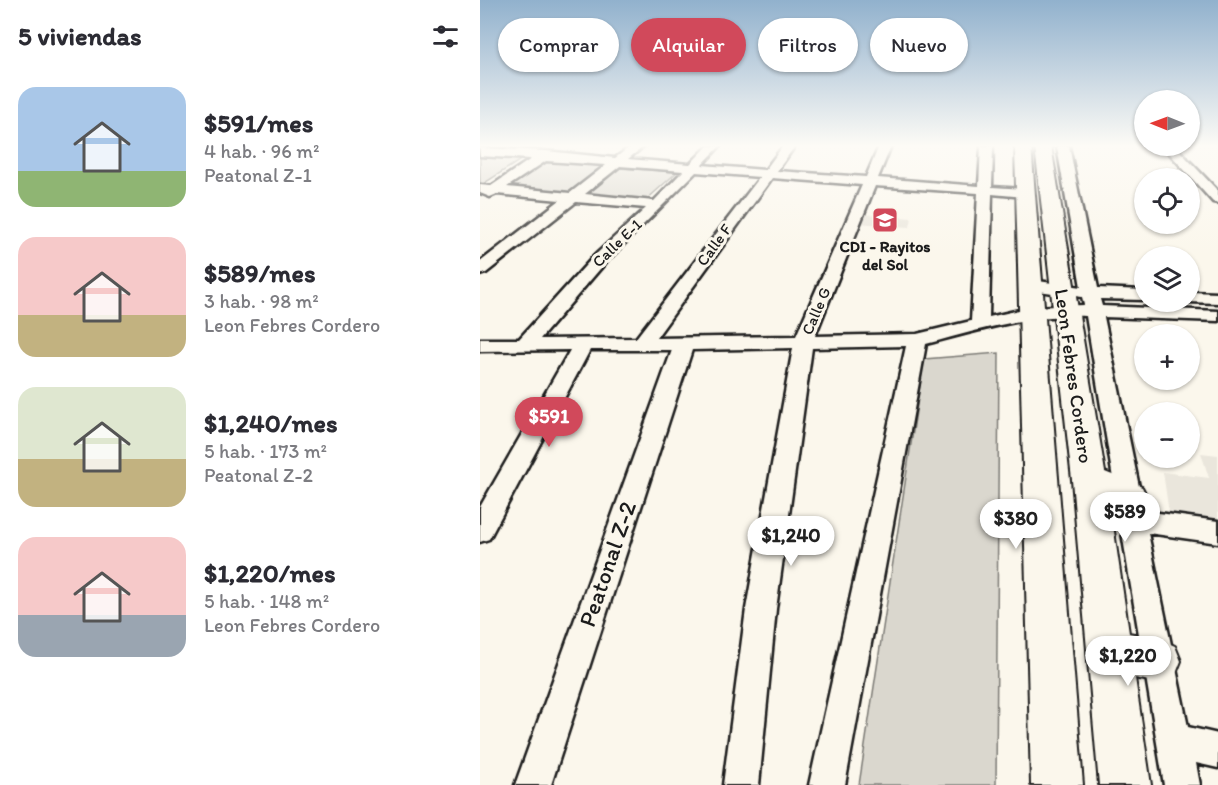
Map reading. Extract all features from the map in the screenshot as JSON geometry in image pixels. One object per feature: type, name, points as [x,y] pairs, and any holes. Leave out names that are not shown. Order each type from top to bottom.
[{"type":"street","points":[[480,270],[593,183]]},
{"type":"street","name":"Calle E-1","points":[[524,345],[600,259],[679,183]]},
{"type":"street","name":"Calle F","points":[[641,345],[763,183]]},
{"type":"street","name":"Calle G","points":[[802,343],[871,183]]},
{"type":"street","points":[[893,183],[1025,193]]},
{"type":"street","points":[[980,327],[985,183]]},
{"type":"street","name":"Leon Febres Cordero","points":[[1025,183],[1025,193],[1062,300],[1057,785]]},
{"type":"street","name":"Leon Febres Cordero","points":[[1048,183],[1062,300],[1089,480],[1125,785]]},
{"type":"street","points":[[1070,183],[1080,241],[1062,300],[1132,508],[1182,785]]},
{"type":"street","points":[[1203,183],[1218,199]]},
{"type":"street","points":[[480,199],[486,190],[657,205]]},
{"type":"street","points":[[1049,192],[1073,201]]},
{"type":"street","points":[[1055,239],[1080,241]]},
{"type":"street","points":[[480,345],[641,345],[917,340],[980,327],[1062,300],[1134,296]]},
{"type":"street","points":[[1200,297],[1218,298]]},
{"type":"street","points":[[1062,300],[1218,316]]},
{"type":"street","points":[[827,785],[917,340]]},
{"type":"street","points":[[741,785],[761,609],[802,343]]},
{"type":"street","name":"Peatonal Z-2","points":[[532,785],[684,344]]},
{"type":"street","points":[[480,531],[583,345]]},
{"type":"street","points":[[1089,480],[1132,508],[1218,532]]},
{"type":"street","points":[[1109,651],[1159,661]]},
{"type":"street","points":[[1173,741],[1218,751]]},
{"type":"shaded area","points":[[511,183],[582,183],[565,196],[502,189]]},
{"type":"shaded area","points":[[601,183],[665,183],[644,202],[583,197]]},
{"type":"shaded area","name":"CDI - Rayitos del Sol","points":[[861,214],[912,218],[910,227],[857,223]]},
{"type":"shaded area","points":[[999,353],[996,785],[859,785],[924,359]]},
{"type":"shaded area","points":[[1201,453],[1218,455],[1218,521],[1169,513],[1163,472],[1209,478]]},
{"type":"place","name":"CDI - Rayitos del Sol","points":[[885,220]]}]
